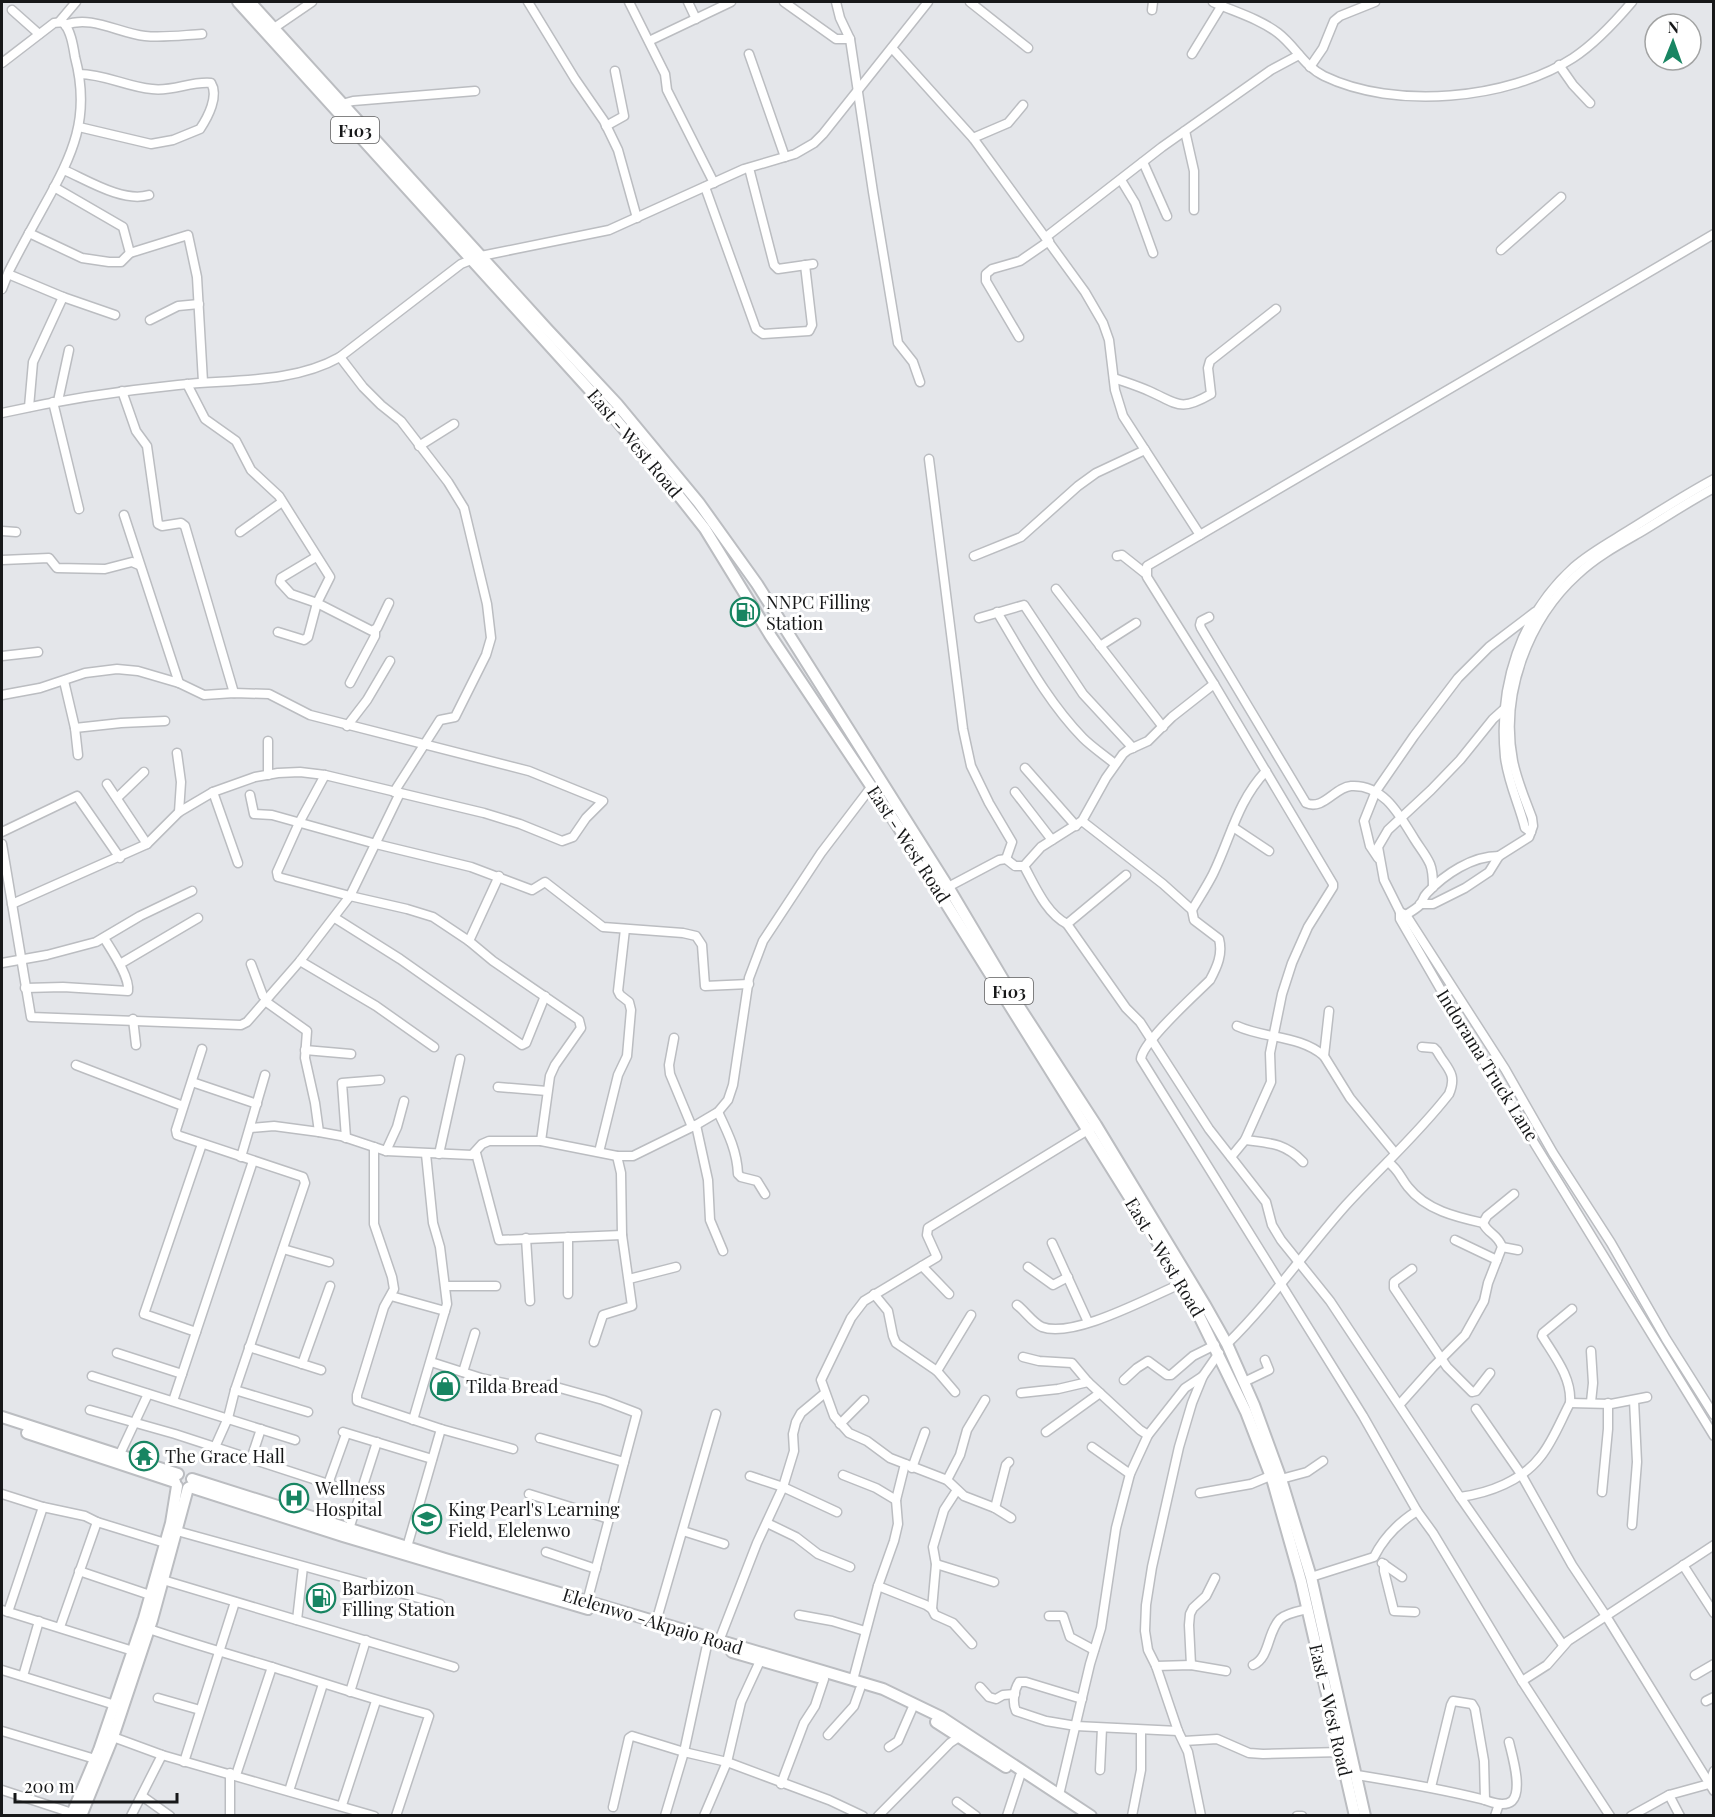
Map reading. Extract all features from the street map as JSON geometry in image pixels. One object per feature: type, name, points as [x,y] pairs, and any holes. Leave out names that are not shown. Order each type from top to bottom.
[{"type":"main road","name":"East - West Road","points":[[238,2],[617,404],[699,502],[757,584],[948,887],[1183,1282],[1217,1349],[1275,1477],[1355,1815]]},
{"type":"main road","name":"East - West Road","points":[[250,2],[477,257],[606,408],[705,529],[806,690],[872,786],[1190,1280],[1227,1344],[1244,1382],[1311,1577],[1365,1815]]},
{"type":"main road","name":"Elelenwo -Akpajo Road","points":[[2,1417],[119,1456],[183,1483]]},
{"type":"main road","name":"Elelenwo -Akpajo Road","points":[[2,1425],[161,1478],[349,1529],[856,1684],[893,1693],[934,1712],[956,1734],[1090,1815]]},
{"type":"main road","points":[[161,1478],[179,1505]]},
{"type":"main road","points":[[75,1814],[113,1737],[149,1629],[177,1531],[183,1483],[365,1543],[760,1661],[824,1679],[856,1684],[912,1709],[956,1734],[1078,1815]]},
{"type":"main road","points":[[75,1814],[115,1705],[179,1505],[205,1492]]},
{"type":"street","points":[[62,23],[76,2]]},
{"type":"street","points":[[274,28],[311,2]]},
{"type":"street","points":[[528,2],[606,126],[618,150],[637,218]]},
{"type":"street","points":[[629,2],[665,74],[667,90],[714,183]]},
{"type":"street","points":[[687,2],[696,19]]},
{"type":"street","points":[[649,41],[731,2]]},
{"type":"street","points":[[784,2],[836,39],[850,39]]},
{"type":"street","points":[[836,2],[840,18],[850,39],[898,343],[913,362],[920,382]]},
{"type":"street","points":[[2,413],[122,391],[294,374],[322,366],[340,357],[451,271],[477,257],[609,230],[749,168],[795,154],[814,143],[928,2]]},
{"type":"street","points":[[970,2],[1028,48]]},
{"type":"street","points":[[1213,2],[1241,12],[1277,33],[1292,45],[1310,67],[1321,75],[1334,81],[1381,92],[1416,96],[1453,96],[1485,92],[1521,83],[1586,49],[1612,26],[1632,2]]},
{"type":"street","points":[[1310,67],[1323,48],[1334,21],[1372,2]]},
{"type":"street","points":[[1192,54],[1222,5]]},
{"type":"street","points":[[12,10],[39,34]]},
{"type":"street","points":[[2,63],[54,23],[91,22],[148,37],[202,34]]},
{"type":"street","points":[[2,289],[6,272],[64,170],[79,127],[81,107],[79,74],[69,32],[62,23]]},
{"type":"street","points":[[892,48],[973,138],[1085,292],[1103,323],[1112,352],[1114,378],[1121,410],[1200,535]]},
{"type":"street","points":[[749,54],[785,157]]},
{"type":"street","points":[[1019,337],[986,281],[986,274],[992,269],[1020,261],[1143,162],[1271,70],[1299,55]]},
{"type":"street","points":[[1559,65],[1573,86],[1590,103]]},
{"type":"street","points":[[606,126],[624,116],[615,71]]},
{"type":"street","points":[[79,74],[100,75],[151,89],[170,88],[197,82],[212,83],[214,90],[212,104],[200,129],[173,140],[151,144],[79,127]]},
{"type":"street","points":[[342,104],[353,100],[475,91]]},
{"type":"street","points":[[973,138],[1008,123],[1023,105]]},
{"type":"street","points":[[1185,131],[1193,168],[1194,210]]},
{"type":"street","points":[[1143,162],[1167,216]]},
{"type":"street","points":[[705,188],[756,329],[763,334],[809,330],[812,324],[809,264],[778,269],[774,266],[749,168]]},
{"type":"street","points":[[64,170],[125,196],[139,198],[149,195]]},
{"type":"street","points":[[1121,180],[1135,203],[1153,253]]},
{"type":"street","points":[[54,187],[123,227],[130,253]]},
{"type":"street","points":[[1501,250],[1561,197]]},
{"type":"street","points":[[29,232],[65,252],[94,262],[121,262],[130,253],[188,235],[197,277],[203,382]]},
{"type":"street","points":[[1146,574],[1147,566],[1152,561],[1470,378],[1500,357],[1591,307],[1713,234]]},
{"type":"street","points":[[6,272],[63,297],[115,315]]},
{"type":"street","points":[[29,407],[33,362],[63,297]]},
{"type":"street","points":[[150,320],[178,306],[199,304]]},
{"type":"street","points":[[1114,378],[1175,404],[1191,404],[1211,394],[1210,361],[1276,309]]},
{"type":"street","points":[[69,350],[56,402],[79,509]]},
{"type":"street","points":[[2,844],[25,988],[30,1015],[34,1017],[133,1019],[241,1025],[247,1022],[300,961],[350,896],[376,844],[397,793],[423,744],[440,720],[455,717],[486,655],[491,638],[482,579],[464,508],[448,482],[401,421],[363,387],[340,357]]},
{"type":"street","points":[[187,384],[202,414],[236,441],[251,470],[275,492],[329,575],[330,580],[317,603],[308,638],[304,640],[278,632]]},
{"type":"street","points":[[122,391],[136,432],[147,446],[158,524],[162,526],[181,523],[185,526],[234,693]]},
{"type":"street","points":[[419,446],[454,424]]},
{"type":"street","points":[[974,556],[1021,537],[1096,473],[1145,450]]},
{"type":"street","points":[[929,459],[963,729],[971,766],[1012,842],[1006,859]]},
{"type":"street","points":[[1531,832],[1525,828],[1508,774],[1504,740],[1503,710],[1508,683],[1524,634],[1559,582],[1594,552],[1713,479]]},
{"type":"street","points":[[1420,904],[1433,904],[1465,888],[1489,872],[1499,856],[1529,837],[1533,826],[1532,818],[1516,772],[1511,739],[1515,685],[1530,637],[1544,613],[1579,573],[1622,543],[1713,488]]},
{"type":"street","points":[[240,532],[282,502]]},
{"type":"street","points":[[124,515],[179,683]]},
{"type":"street","points":[[2,531],[16,532]]},
{"type":"street","points":[[1117,556],[1122,555],[1146,574],[1333,884],[1332,890],[1308,927],[1292,963],[1282,994],[1269,1058],[1270,1082],[1245,1140],[1231,1157]]},
{"type":"street","points":[[2,560],[49,558],[57,568],[105,569],[132,562],[139,565]]},
{"type":"street","points":[[316,558],[281,578],[280,582],[291,594],[317,603],[363,628],[375,631]]},
{"type":"street","points":[[1056,589],[1163,727]]},
{"type":"street","points":[[350,683],[375,636],[375,631],[389,603]]},
{"type":"street","points":[[979,618],[1024,605],[1083,694],[1133,748]]},
{"type":"street","name":"Indorama Truck Lane","points":[[1538,610],[1489,647],[1458,678],[1414,736],[1376,792],[1364,821],[1370,846],[1378,858],[1384,880],[1452,1009],[1713,1436]]},
{"type":"street","points":[[997,612],[1044,690],[1083,739],[1115,764]]},
{"type":"street","points":[[1209,617],[1202,621],[1201,628],[1306,803],[1310,805],[1322,802],[1344,787],[1362,786],[1376,792],[1392,804],[1430,863],[1434,887]]},
{"type":"street","points":[[1100,646],[1136,623]]},
{"type":"street","points":[[2,657],[38,652]]},
{"type":"street","points":[[347,726],[390,661]]},
{"type":"street","points":[[2,695],[40,688],[91,671],[126,669],[179,683],[204,695],[272,694],[310,715],[529,771],[603,801],[586,818],[573,837],[562,841],[520,824],[484,813],[325,775],[288,772],[268,775],[245,780],[213,792],[179,812],[147,844],[120,858],[12,900],[2,897]]},
{"type":"street","points":[[64,681],[75,728],[78,754]]},
{"type":"street","points":[[948,887],[999,860],[1006,859],[1015,866],[1024,866],[1041,847],[1079,823],[1115,764],[1128,750],[1148,741],[1214,684]]},
{"type":"street","points":[[1378,858],[1379,843],[1401,817],[1453,768],[1503,710]]},
{"type":"street","points":[[75,728],[121,723],[165,722]]},
{"type":"street","points":[[268,741],[268,775]]},
{"type":"street","points":[[177,753],[181,782],[179,812]]},
{"type":"street","points":[[1025,768],[1079,823],[1163,884],[1192,910],[1194,920],[1219,939],[1217,968],[1210,980],[1152,1040],[1141,1053],[1141,1059],[1363,1416],[1522,1681],[1610,1815]]},
{"type":"street","points":[[1192,910],[1213,874],[1241,805],[1253,785],[1266,771]]},
{"type":"street","points":[[117,798],[144,772]]},
{"type":"street","points":[[325,775],[299,823],[277,875],[427,915],[469,941],[494,961],[572,1014],[581,1024],[552,1070],[541,1141]]},
{"type":"street","points":[[107,784],[147,844]]},
{"type":"street","points":[[250,1128],[273,1126],[319,1132],[386,1151],[469,1155],[476,1153],[482,1144],[489,1141],[541,1141],[627,1157],[637,1155],[694,1126],[718,1112],[728,1100],[734,1085],[749,984],[755,961],[771,927],[847,816],[872,786]]},
{"type":"street","points":[[213,792],[238,863]]},
{"type":"street","points":[[1015,792],[1052,840]]},
{"type":"street","points":[[250,795],[257,825]]},
{"type":"street","points":[[2,832],[77,796],[120,858]]},
{"type":"street","points":[[254,814],[272,815],[471,867],[532,890],[544,882],[600,925],[696,936],[702,945],[705,986],[749,984]]},
{"type":"street","points":[[1233,827],[1269,851]]},
{"type":"street","points":[[1499,856],[1489,856],[1471,862],[1434,887],[1425,895],[1420,904],[1402,915],[1505,1069],[1553,1153],[1611,1243],[1713,1415]]},
{"type":"street","points":[[1024,866],[1046,903],[1058,919],[1067,924],[1126,1008],[1140,1022],[1209,1130],[1266,1202],[1272,1225],[1330,1301],[1460,1497],[1563,1645]]},
{"type":"street","points":[[1067,924],[1126,875]]},
{"type":"street","points":[[469,941],[499,876]]},
{"type":"street","points":[[2,963],[47,955],[104,938],[140,916],[192,891]]},
{"type":"street","points":[[120,964],[198,918]]},
{"type":"street","points":[[334,918],[400,959],[522,1046],[526,1043],[545,996]]},
{"type":"street","points":[[599,1152],[618,1075],[627,1056],[631,1010],[629,1002],[618,991],[625,929]]},
{"type":"street","points":[[25,988],[63,987],[128,991],[129,987],[120,964],[104,938]]},
{"type":"street","points":[[300,961],[376,1006],[434,1047]]},
{"type":"street","points":[[251,964],[266,1001],[307,1031],[305,1050],[319,1132]]},
{"type":"street","points":[[1324,1056],[1329,1011]]},
{"type":"street","points":[[133,1019],[136,1045]]},
{"type":"street","points":[[1237,1026],[1261,1035],[1274,1035],[1305,1044],[1324,1056],[1350,1098],[1395,1153]]},
{"type":"street","points":[[674,1038],[669,1065],[670,1074],[694,1126],[708,1180],[710,1220],[723,1251]]},
{"type":"street","points":[[1227,1344],[1281,1285],[1346,1205],[1443,1102],[1453,1085],[1452,1074],[1434,1048],[1422,1047]]},
{"type":"street","points":[[202,1049],[176,1132],[180,1136],[305,1179],[234,1390],[228,1418],[215,1447]]},
{"type":"street","points":[[305,1050],[351,1054]]},
{"type":"street","points":[[439,1154],[460,1059]]},
{"type":"street","points":[[76,1065],[183,1106]]},
{"type":"street","points":[[241,1157],[265,1075]]},
{"type":"street","points":[[346,1138],[342,1083],[380,1080]]},
{"type":"street","points":[[192,1082],[257,1104]]},
{"type":"street","points":[[498,1087],[548,1091]]},
{"type":"street","points":[[386,1151],[398,1127],[404,1101]]},
{"type":"street","points":[[718,1112],[731,1138],[737,1157],[738,1174],[757,1181],[765,1194]]},
{"type":"street","points":[[1011,1518],[995,1508],[964,1496],[947,1480],[890,1458],[867,1441],[849,1433],[840,1424],[821,1380],[842,1335],[860,1306],[874,1294],[935,1258],[937,1254],[927,1235],[928,1228],[1091,1128]]},
{"type":"street","points":[[1245,1140],[1264,1142],[1291,1150],[1303,1162]]},
{"type":"street","points":[[196,1332],[144,1314],[202,1144]]},
{"type":"street","points":[[374,1147],[374,1222],[394,1289],[384,1307],[357,1401],[441,1429],[513,1449]]},
{"type":"street","points":[[476,1153],[497,1238],[502,1241],[622,1235]]},
{"type":"street","points":[[413,1420],[445,1311],[446,1286],[440,1247],[433,1223],[426,1154]]},
{"type":"street","points":[[594,1342],[603,1315],[632,1306],[622,1235],[621,1173],[617,1156]]},
{"type":"street","points":[[173,1401],[253,1161]]},
{"type":"street","points":[[1388,1162],[1400,1171],[1411,1190],[1438,1211],[1483,1223],[1485,1228],[1498,1236],[1502,1247],[1488,1283],[1484,1301],[1474,1322],[1465,1335],[1400,1404]]},
{"type":"street","points":[[1483,1223],[1487,1216],[1514,1194]]},
{"type":"street","points":[[526,1238],[530,1300]]},
{"type":"street","points":[[568,1238],[568,1294]]},
{"type":"street","points":[[1455,1240],[1497,1260]]},
{"type":"street","points":[[1052,1243],[1088,1322]]},
{"type":"street","points":[[1502,1247],[1518,1250]]},
{"type":"street","points":[[283,1249],[328,1262]]},
{"type":"street","points":[[922,1266],[949,1294]]},
{"type":"street","points":[[629,1279],[676,1267]]},
{"type":"street","points":[[1028,1267],[1053,1285],[1068,1277]]},
{"type":"street","points":[[1413,1269],[1394,1282],[1394,1288],[1441,1358],[1462,1384],[1472,1392],[1476,1391],[1490,1373]]},
{"type":"street","points":[[1017,1305],[1036,1324],[1049,1328],[1073,1327],[1112,1314],[1183,1282]]},
{"type":"street","points":[[302,1364],[330,1286]]},
{"type":"street","points":[[446,1286],[496,1286]]},
{"type":"street","points":[[874,1294],[888,1311],[896,1342],[937,1371],[956,1392]]},
{"type":"street","points":[[391,1296],[445,1311]]},
{"type":"street","points":[[1460,1497],[1479,1494],[1495,1488],[1521,1474],[1542,1455],[1570,1403],[1566,1378],[1559,1362],[1542,1336],[1547,1329],[1572,1309]]},
{"type":"street","points":[[937,1371],[971,1315]]},
{"type":"street","points":[[463,1372],[475,1333]]},
{"type":"street","points":[[249,1347],[321,1370]]},
{"type":"street","points":[[1201,1815],[1184,1741],[1178,1731],[1156,1666],[1148,1650],[1145,1631],[1146,1605],[1152,1567],[1179,1446],[1192,1403],[1217,1349]]},
{"type":"street","points":[[1124,1380],[1148,1361],[1167,1375],[1172,1375],[1193,1356],[1217,1349]]},
{"type":"street","points":[[1591,1402],[1592,1351]]},
{"type":"street","points":[[117,1353],[182,1374]]},
{"type":"street","points":[[1023,1357],[1039,1361],[1069,1362],[1148,1435]]},
{"type":"street","points":[[1244,1382],[1269,1371],[1265,1360]]},
{"type":"street","points":[[430,1362],[522,1387]]},
{"type":"street","points":[[92,1376],[295,1440]]},
{"type":"street","points":[[1059,1795],[1101,1628],[1116,1528],[1130,1474],[1148,1435],[1185,1388],[1203,1376]]},
{"type":"street","points":[[1021,1393],[1058,1389],[1088,1382]]},
{"type":"street","points":[[549,1385],[603,1400],[637,1413],[587,1602]]},
{"type":"street","points":[[234,1390],[308,1412]]},
{"type":"street","points":[[719,1641],[757,1543],[783,1487],[793,1457],[793,1434],[796,1422],[801,1413],[825,1393]]},
{"type":"street","points":[[1046,1432],[1100,1393]]},
{"type":"street","points":[[119,1456],[148,1394]]},
{"type":"street","points":[[1570,1403],[1608,1403],[1647,1397]]},
{"type":"street","points":[[840,1424],[864,1400]]},
{"type":"street","points":[[947,1480],[960,1455],[967,1430],[985,1400]]},
{"type":"street","points":[[1632,1525],[1637,1462],[1634,1400]]},
{"type":"street","points":[[1602,1492],[1608,1430],[1608,1403]]},
{"type":"street","points":[[1476,1409],[1521,1474],[1572,1565],[1606,1616],[1711,1788]]},
{"type":"street","points":[[90,1410],[215,1447],[359,1494]]},
{"type":"street","points":[[656,1622],[716,1414]]},
{"type":"street","points":[[251,1459],[261,1429]]},
{"type":"street","points":[[406,1547],[441,1429]]},
{"type":"street","points":[[828,1735],[854,1706],[865,1631],[897,1527],[896,1500],[925,1432]]},
{"type":"street","points":[[328,1484],[344,1433],[432,1459]]},
{"type":"street","points":[[540,1438],[624,1462]]},
{"type":"street","points":[[349,1529],[377,1442]]},
{"type":"street","points":[[1092,1447],[1130,1474]]},
{"type":"street","points":[[1200,1493],[1307,1472],[1323,1461]]},
{"type":"street","points":[[995,1508],[1006,1465],[1009,1462]]},
{"type":"street","points":[[843,1475],[876,1488],[896,1500]]},
{"type":"street","points":[[750,1476],[783,1487],[837,1512]]},
{"type":"street","points":[[932,1610],[936,1564],[933,1551],[947,1504],[957,1490]]},
{"type":"street","points":[[2,1494],[43,1507],[85,1516],[97,1522],[165,1543]]},
{"type":"street","points":[[529,1494],[609,1519]]},
{"type":"street","points":[[43,1507],[5,1611],[133,1651]]},
{"type":"street","points":[[1311,1577],[1374,1557],[1392,1529],[1418,1511]]},
{"type":"street","points":[[60,1627],[97,1522]]},
{"type":"street","points":[[767,1523],[800,1539],[818,1554],[850,1567]]},
{"type":"street","points":[[177,1531],[440,1604]]},
{"type":"street","points":[[683,1531],[724,1544]]},
{"type":"street","points":[[1522,1681],[1547,1665],[1563,1645],[1713,1545]]},
{"type":"street","points":[[546,1552],[596,1569]]},
{"type":"street","points":[[1374,1557],[1402,1577]]},
{"type":"street","points":[[936,1564],[994,1581]]},
{"type":"street","points":[[1384,1564],[1394,1611],[1415,1612]]},
{"type":"street","points":[[1683,1565],[1713,1611]]},
{"type":"street","points":[[297,1620],[303,1567]]},
{"type":"street","points":[[79,1571],[150,1595]]},
{"type":"street","points":[[1191,1665],[1190,1614],[1206,1596],[1215,1578]]},
{"type":"street","points":[[163,1580],[454,1667]]},
{"type":"street","points":[[878,1586],[926,1605],[935,1615],[957,1627],[972,1644]]},
{"type":"street","points":[[184,1761],[235,1602]]},
{"type":"street","points":[[1253,1665],[1262,1659],[1272,1630],[1279,1620],[1308,1609]]},
{"type":"street","points":[[799,1615],[832,1621],[865,1631]]},
{"type":"street","points":[[1049,1617],[1063,1616],[1070,1637],[1094,1650]]},
{"type":"street","points":[[24,1676],[39,1621]]},
{"type":"street","points":[[149,1629],[376,1701],[427,1714],[429,1716],[396,1815]]},
{"type":"street","points":[[350,1692],[366,1640]]},
{"type":"street","points":[[665,1815],[684,1752],[707,1645]]},
{"type":"street","points":[[704,1815],[726,1762],[741,1702],[760,1661]]},
{"type":"street","points":[[1695,1675],[1713,1664]]},
{"type":"street","points":[[1156,1666],[1191,1665],[1226,1671]]},
{"type":"street","points":[[230,1815],[233,1774],[273,1667]]},
{"type":"street","points":[[2,1670],[115,1705]]},
{"type":"street","points":[[781,1784],[804,1724],[815,1706],[824,1679]]},
{"type":"street","points":[[1082,1699],[1026,1682],[1019,1682],[1014,1708],[1016,1711],[1046,1721],[1076,1726],[1178,1731]]},
{"type":"street","points":[[289,1791],[323,1684]]},
{"type":"street","points":[[980,1687],[989,1697],[996,1699],[1003,1695],[1015,1694]]},
{"type":"street","points":[[158,1698],[200,1710]]},
{"type":"street","points":[[342,1805],[376,1701]]},
{"type":"street","points":[[1431,1788],[1451,1705],[1453,1701],[1472,1704],[1475,1709],[1484,1761],[1485,1800]]},
{"type":"street","points":[[889,1747],[898,1741],[912,1709]]},
{"type":"street","points":[[1100,1770],[1102,1728]]},
{"type":"street","points":[[1132,1815],[1141,1770],[1142,1730]]},
{"type":"street","points":[[2,1731],[95,1759]]},
{"type":"street","points":[[878,1815],[956,1734]]},
{"type":"street","points":[[613,1807],[630,1736],[726,1762],[863,1815]]},
{"type":"street","points":[[113,1737],[162,1755],[374,1815]]},
{"type":"street","points":[[1184,1741],[1217,1739],[1249,1752],[1263,1754],[1341,1752]]},
{"type":"street","points":[[1357,1774],[1499,1804],[1510,1803],[1516,1791],[1515,1762],[1509,1742]]},
{"type":"street","points":[[131,1815],[162,1755]]},
{"type":"street","points":[[1711,1788],[1713,1771]]},
{"type":"street","points":[[1007,1815],[1020,1776]]},
{"type":"street","points":[[1631,1815],[1669,1795],[1711,1788]]},
{"type":"street","points":[[2,1790],[75,1814]]},
{"type":"street","points":[[1669,1795],[1680,1815]]},
{"type":"street","points":[[142,1796],[170,1815]]},
{"type":"street","points":[[957,1802],[976,1815]]},
{"type":"street","points":[[1495,1815],[1499,1804]]},
{"type":"street","points":[[1297,1815],[1302,1815]]},
{"type":"place","name":"NNPC Filling Station","points":[[745,612]]},
{"type":"place","name":"Tilda Bread","points":[[445,1386]]},
{"type":"place","name":"The Grace Hall","points":[[144,1456]]},
{"type":"place","name":"Wellness Hospital","points":[[294,1498]]},
{"type":"place","name":"King Pearl's Learning Field, Elelenwo","points":[[427,1519]]},
{"type":"place","name":"Barbizon Filling Station","points":[[321,1598]]}]
